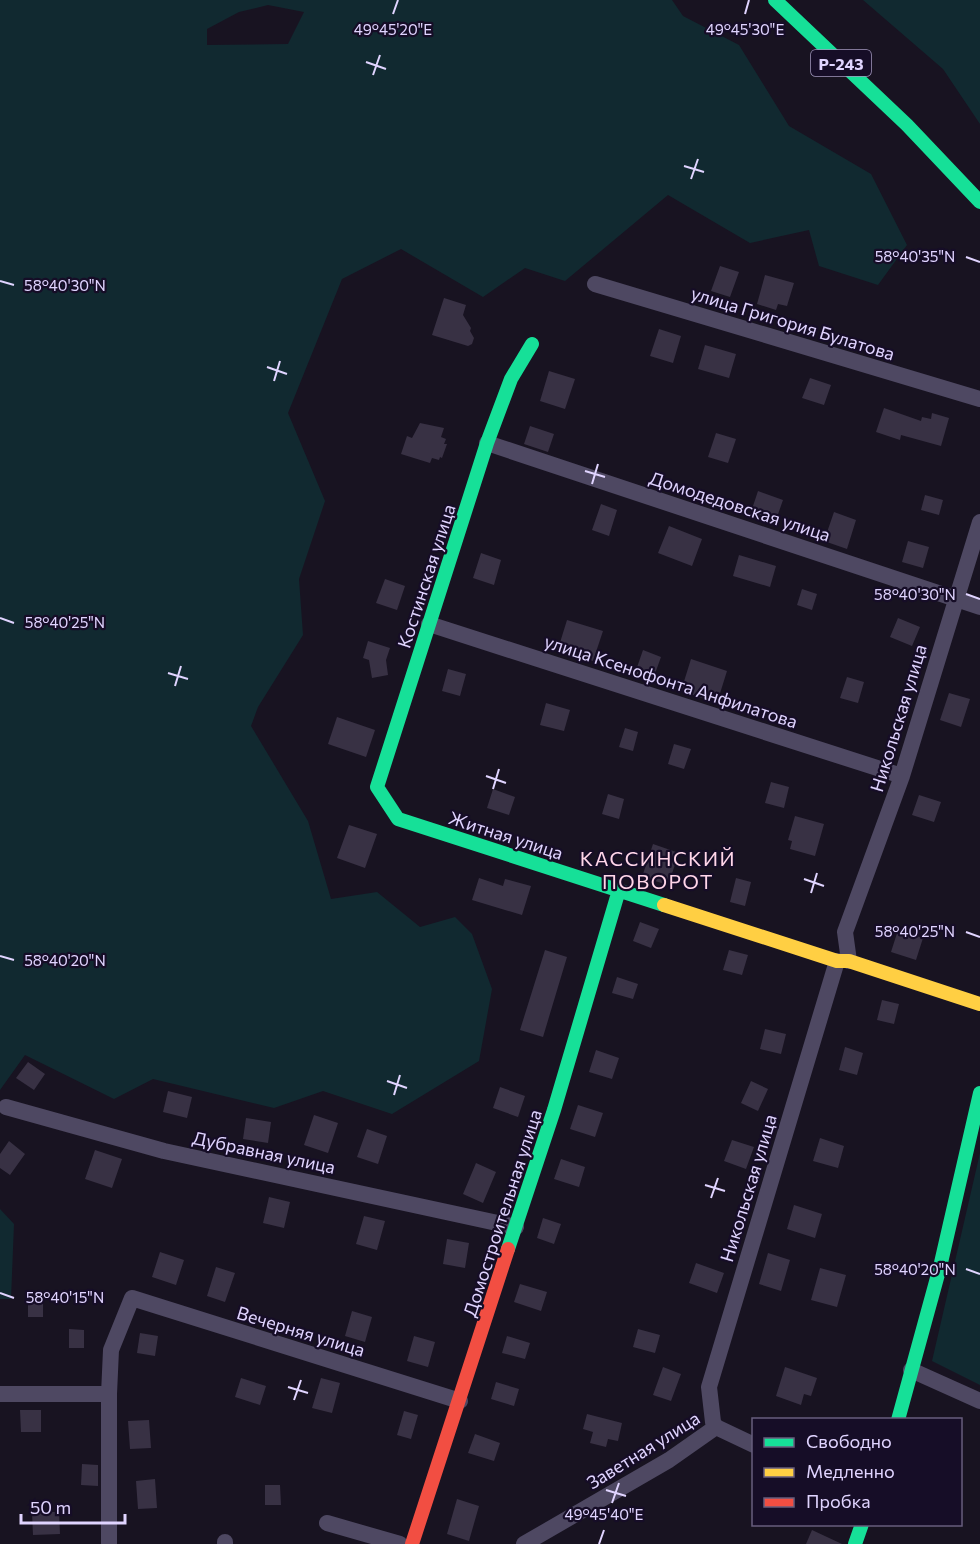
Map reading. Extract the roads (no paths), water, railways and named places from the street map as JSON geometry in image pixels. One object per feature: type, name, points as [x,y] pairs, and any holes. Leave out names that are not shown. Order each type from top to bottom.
[{"type":"main road","name":"Р-243","points":[[775,0],[907,125],[980,202]]},
{"type":"main road","name":"Костинская улица","points":[[398,819],[378,787],[487,443],[511,379],[532,344]]},
{"type":"main road","name":"Житная улица","points":[[398,819],[980,1004]]},
{"type":"main road","name":"Домостроительная улица","points":[[412,1544],[554,1110],[619,890]]},
{"type":"main road","points":[[898,1418],[940,1267],[980,1093]]},
{"type":"main road","points":[[855,1544],[861,1526]]},
{"type":"street","name":"улица Григория Булатова","points":[[595,284],[980,399]]},
{"type":"street","name":"Домодедовская улица","points":[[487,443],[980,606]]},
{"type":"street","name":"Никольская улица","points":[[716,1427],[713,1422],[709,1387],[843,961],[845,932],[902,776],[980,522]]},
{"type":"street","name":"улица Ксенофонта Анфилатова","points":[[429,624],[902,776]]},
{"type":"street","name":"Дубравная улица","points":[[6,1107],[164,1151],[516,1227]]},
{"type":"street","name":"Вечерняя улица","points":[[109,1394],[111,1350],[132,1298],[460,1401]]},
{"type":"street","points":[[911,1370],[980,1401]]},
{"type":"street","points":[[0,1394],[109,1394],[109,1544]]},
{"type":"street","name":"Заветная улица","points":[[524,1544],[669,1460],[716,1427],[752,1445]]},
{"type":"street","points":[[327,1523],[400,1544]]},
{"type":"district","name":"КАССИНСКИЙ ПОВОРОТ","points":[[658,870]]}]
